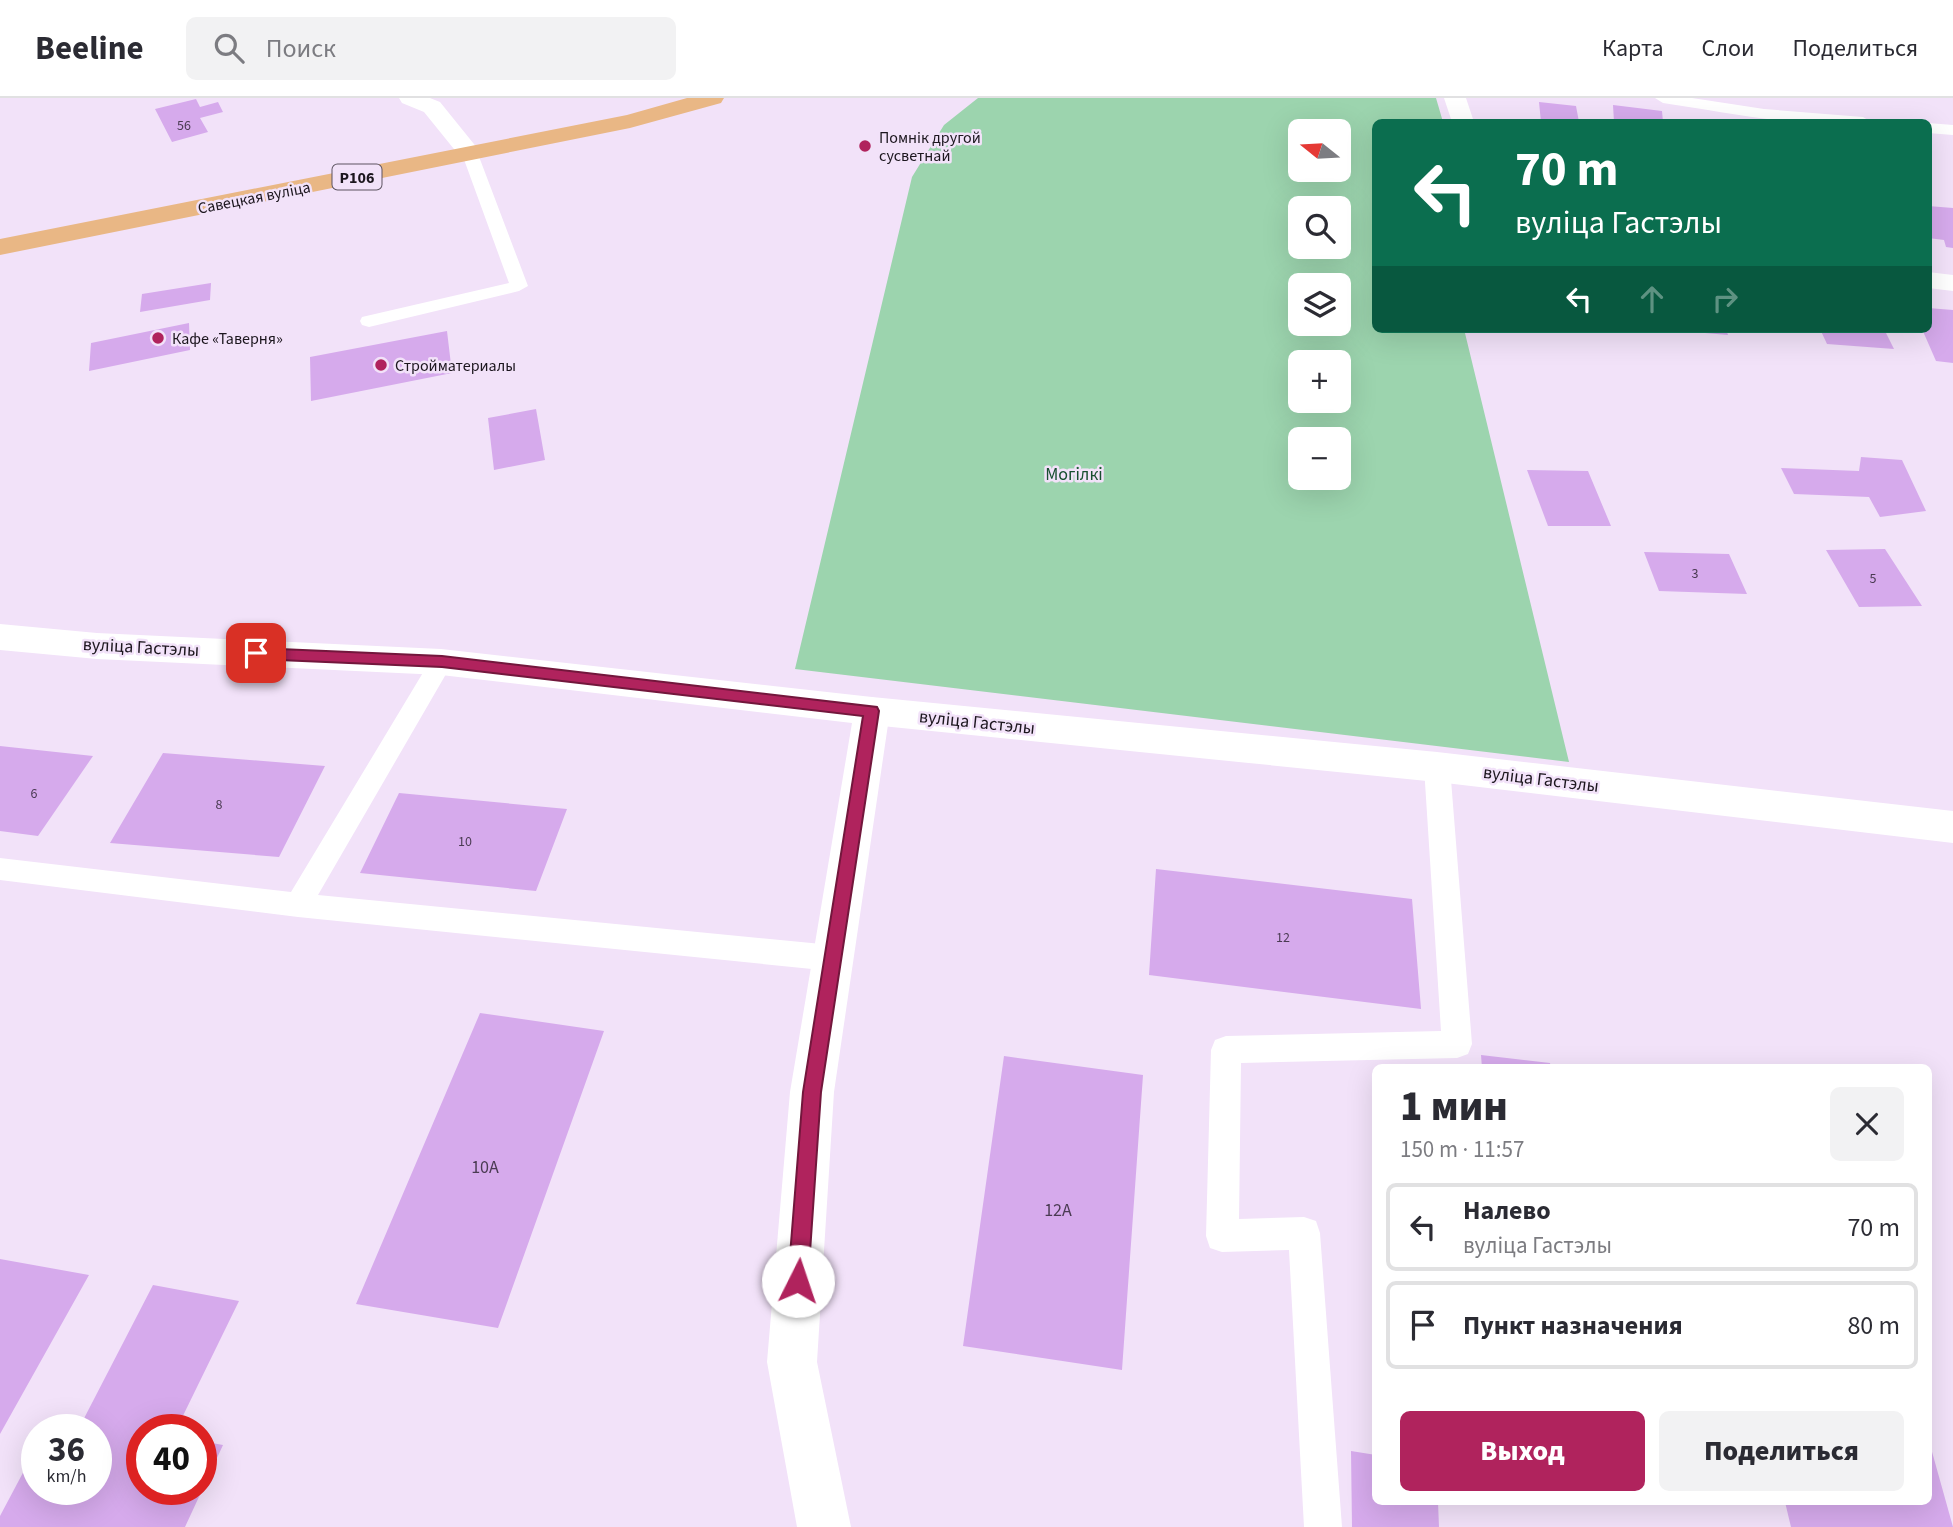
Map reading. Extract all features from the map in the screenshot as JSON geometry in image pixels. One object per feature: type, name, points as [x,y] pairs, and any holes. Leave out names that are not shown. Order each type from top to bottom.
[{"type":"main road","name":"Савецкая вуліца","points":[[0,247],[630,121],[713,98]]},
{"type":"street","points":[[411,98],[432,107],[470,154]]},
{"type":"street","points":[[1455,98],[1463,119]]},
{"type":"street","points":[[1932,280],[1953,283]]},
{"type":"street","name":"вуліца Гастэлы","points":[[0,637],[97,646],[442,662],[872,711],[1437,767],[1953,827]]},
{"type":"street","points":[[824,1527],[792,1363],[812,1092],[872,711]]},
{"type":"lane","points":[[1664,98],[1764,114],[1826,119]]},
{"type":"lane","points":[[1932,128],[1953,130]]},
{"type":"lane","points":[[369,321],[519,286],[470,154]]},
{"type":"lane","points":[[298,905],[442,662]]},
{"type":"lane","points":[[1323,1527],[1304,1233],[1222,1236],[1226,1050],[1457,1044],[1437,767]]},
{"type":"lane","points":[[0,869],[298,905],[832,958]]},
{"type":"green space","name":"Могілкі","points":[[978,98],[1436,98],[1442,119],[1372,119],[1372,333],[1465,333],[1569,762],[795,669],[912,177],[944,125]]},
{"type":"building","points":[[196,99],[200,107],[218,102],[223,112],[200,118],[208,132],[172,142],[155,109]]},
{"type":"building","points":[[1539,102],[1576,106],[1578,119],[1541,119]]},
{"type":"building","points":[[1613,105],[1662,111],[1663,119],[1614,119]]},
{"type":"building","points":[[1932,206],[1953,208],[1953,248],[1946,247],[1944,240],[1932,238]]},
{"type":"building","points":[[211,283],[210,300],[140,312],[142,294]]},
{"type":"building","points":[[1932,308],[1953,310],[1953,363],[1936,361],[1924,333],[1932,333]]},
{"type":"building","points":[[189,323],[190,350],[89,371],[91,343]]},
{"type":"building","name":"Стройматериалы","points":[[447,331],[452,373],[311,401],[310,357]]},
{"type":"building","points":[[1822,333],[1886,333],[1894,349],[1827,344]]},
{"type":"building","points":[[536,409],[545,460],[494,470],[488,418]]},
{"type":"building","points":[[1861,457],[1902,460],[1926,511],[1880,517],[1869,497],[1794,494],[1781,468],[1859,471]]},
{"type":"building","points":[[1527,470],[1588,471],[1611,526],[1548,526]]},
{"type":"building","points":[[1885,549],[1922,606],[1859,607],[1826,550]]},
{"type":"building","points":[[1644,552],[1729,554],[1747,594],[1659,591]]},
{"type":"building","points":[[0,746],[93,756],[38,836],[0,831]]},
{"type":"building","points":[[163,753],[325,766],[279,857],[110,843]]},
{"type":"building","points":[[399,793],[567,809],[536,891],[360,873]]},
{"type":"building","points":[[1156,869],[1412,899],[1421,1009],[1149,975]]},
{"type":"building","points":[[480,1013],[604,1031],[498,1328],[356,1304]]},
{"type":"building","points":[[1481,1055],[1550,1064],[1482,1064]]},
{"type":"building","points":[[1004,1056],[1143,1075],[1122,1370],[963,1346]]},
{"type":"building","points":[[0,1259],[89,1275],[0,1434]]},
{"type":"building","points":[[153,1285],[239,1301],[184,1414],[126,1414],[126,1505],[195,1505],[185,1527],[0,1527],[0,1516],[21,1476],[21,1505],[112,1505],[112,1414],[86,1414]]},
{"type":"building","points":[[217,1444],[223,1445],[217,1458]]},
{"type":"building","points":[[1351,1451],[1372,1454],[1372,1505],[1438,1505],[1439,1527],[1352,1527]]},
{"type":"building","points":[[1932,1452],[1953,1527],[1791,1527],[1786,1505],[1932,1505]]},
{"type":"place","name":"Помнік другой сусветнай","points":[[865,146]]},
{"type":"place","name":"Кафе «Таверня»","points":[[158,338]]},
{"type":"place","name":"Стройматериалы","points":[[381,365]]},
{"type":"route","points":[[256,653],[442,662],[872,711],[812,1092],[798,1281]]}]
